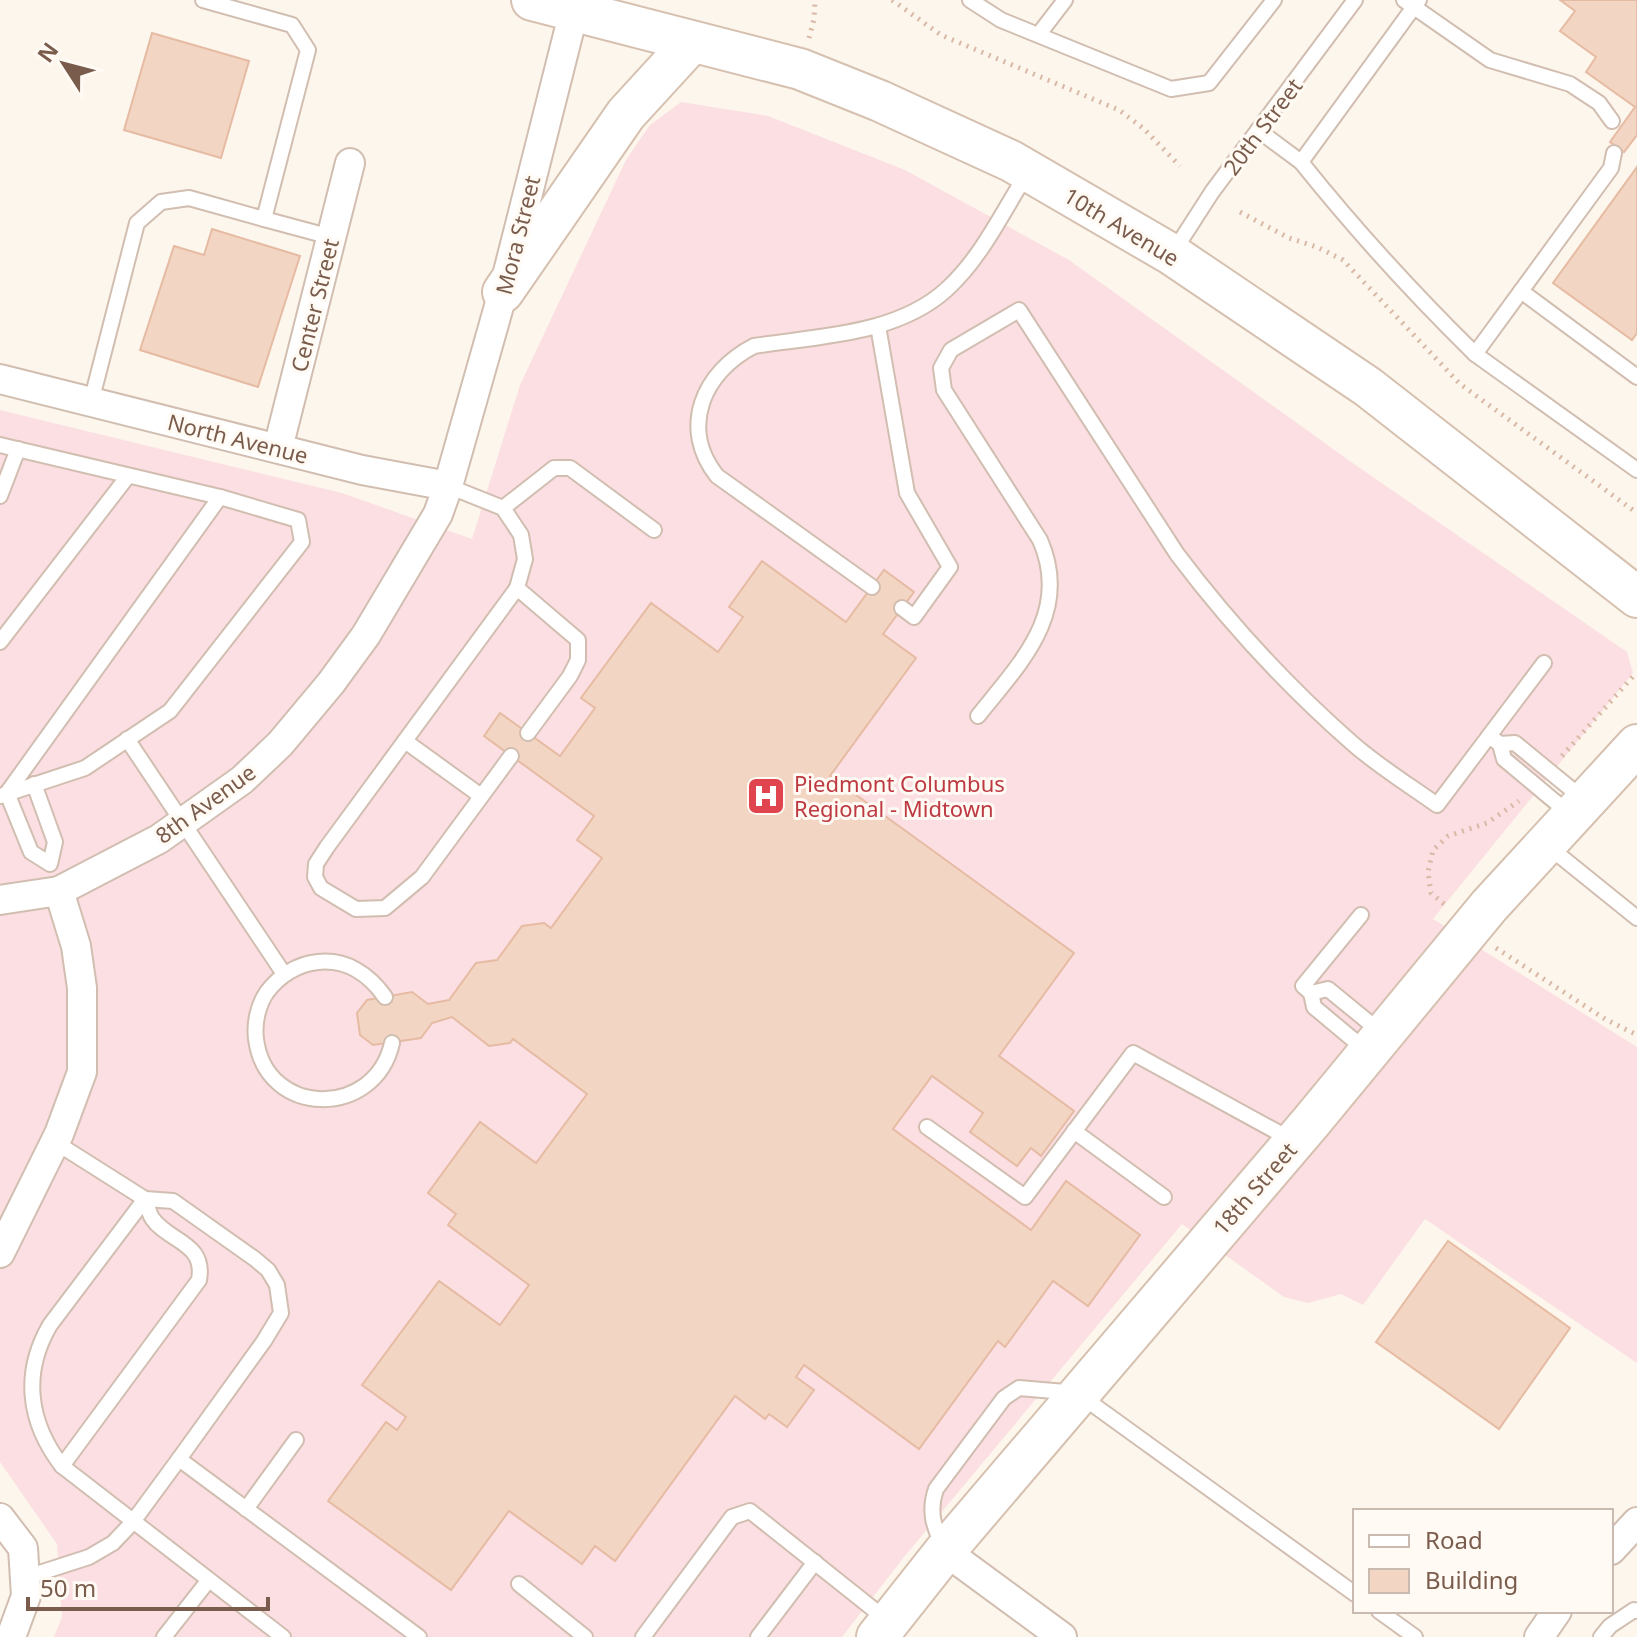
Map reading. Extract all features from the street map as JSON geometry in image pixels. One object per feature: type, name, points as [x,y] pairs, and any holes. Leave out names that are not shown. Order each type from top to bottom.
[{"type":"main road","name":"10th Avenue","points":[[548,3],[800,69],[880,101],[1028,171],[1171,254],[1368,387],[1637,597]]},
{"type":"main road","points":[[503,292],[626,114],[692,42]]},
{"type":"main road","name":"18th Street","points":[[883,1629],[1077,1393],[1294,1142],[1489,906],[1637,745]]},
{"type":"street","name":"Mora Street","points":[[448,486],[503,292],[548,3]]},
{"type":"street","name":"Center Street","points":[[278,448],[350,163]]},
{"type":"street","name":"North Avenue","points":[[0,379],[362,470],[448,486]]},
{"type":"street","name":"8th Avenue","points":[[0,900],[59,891],[183,823],[242,780],[280,744],[366,635],[438,514],[448,486]]},
{"type":"street","points":[[0,1253],[55,1142],[82,1072],[82,988],[76,946],[59,891]]},
{"type":"street","points":[[0,1518],[23,1548],[26,1596],[11,1637]]},
{"type":"street","points":[[1613,1548],[1637,1522]]},
{"type":"street","points":[[945,1551],[1062,1637]]},
{"type":"street","points":[[1539,1637],[1556,1613]]},
{"type":"lane","points":[[203,0],[292,25],[308,50],[264,219]]},
{"type":"lane","points":[[970,0],[1001,20],[1171,89],[1209,83],[1274,0]]},
{"type":"lane","points":[[1039,34],[1065,0]]},
{"type":"lane","name":"20th Street","points":[[1171,254],[1355,0]]},
{"type":"lane","points":[[1301,162],[1413,3],[1490,60],[1570,84],[1599,103],[1612,121]]},
{"type":"lane","points":[[1258,130],[1301,162],[1413,294],[1475,354],[1637,470]]},
{"type":"lane","points":[[1475,354],[1611,168],[1614,153]]},
{"type":"lane","points":[[872,587],[717,476],[706,462],[697,427],[706,392],[717,373],[736,355],[754,346],[878,326],[910,314],[946,290],[976,255],[1028,171]]},
{"type":"lane","points":[[91,402],[137,223],[161,202],[189,198],[331,237]]},
{"type":"lane","points":[[1521,291],[1637,377]]},
{"type":"lane","points":[[978,716],[1033,646],[1044,622],[1050,577],[1048,557],[944,390],[941,368],[951,350],[1019,310],[1177,554],[1206,592],[1288,683],[1355,745],[1437,805],[1494,740],[1544,663]]},
{"type":"lane","points":[[878,326],[907,493],[950,567],[914,617],[902,608]]},
{"type":"lane","points":[[0,445],[220,497],[298,520],[302,542],[170,711],[85,768],[4,794]]},
{"type":"lane","points":[[0,496],[18,449]]},
{"type":"lane","points":[[503,508],[554,468],[570,468],[654,530]]},
{"type":"lane","points":[[0,642],[128,476]]},
{"type":"lane","points":[[448,486],[503,508],[521,535],[525,559],[517,588],[316,864],[315,877],[321,888],[356,909],[385,908],[422,877],[511,756]]},
{"type":"lane","points":[[4,794],[220,497]]},
{"type":"lane","points":[[517,588],[578,640],[578,660],[570,676],[528,733]]},
{"type":"lane","points":[[127,739],[284,974]]},
{"type":"lane","points":[[1494,740],[1504,759],[1567,820],[1637,918]]},
{"type":"lane","points":[[405,741],[481,796]]},
{"type":"lane","points":[[34,784],[55,842],[50,864],[59,891]]},
{"type":"lane","points":[[4,794],[31,852],[50,864]]},
{"type":"lane","points":[[1361,915],[1303,986],[1311,993],[1314,1007],[1376,1043]]},
{"type":"lane","points":[[385,997],[372,980],[346,965],[330,961],[314,962],[284,974],[263,997],[255,1030],[257,1048],[263,1064],[274,1079],[288,1090],[322,1100],[340,1098],[371,1082],[382,1068],[392,1043]]},
{"type":"lane","points":[[1311,993],[1328,989],[1376,1043]]},
{"type":"lane","points":[[927,1127],[1025,1197],[1133,1053],[1294,1142]]},
{"type":"lane","points":[[1074,1131],[1164,1197]]},
{"type":"lane","points":[[24,1578],[89,1557],[113,1543],[132,1523],[179,1459],[281,1313],[277,1285],[268,1270],[173,1201],[145,1199],[55,1142]]},
{"type":"lane","points":[[145,1199],[39,1343],[33,1362],[31,1386],[42,1438],[62,1466],[208,1581],[263,1632],[283,1637]]},
{"type":"lane","points":[[62,1466],[199,1280],[201,1268],[197,1256],[153,1219],[145,1199]]},
{"type":"lane","points":[[945,1551],[932,1523],[931,1504],[936,1489],[1004,1398],[1019,1388],[1077,1393],[1353,1593]]},
{"type":"lane","points":[[246,1509],[296,1440]]},
{"type":"lane","points":[[179,1459],[419,1637]]},
{"type":"lane","points":[[643,1637],[732,1517],[750,1511],[815,1562],[883,1629]]},
{"type":"lane","points":[[758,1637],[815,1562]]},
{"type":"lane","points":[[164,1637],[208,1581]]},
{"type":"lane","points":[[519,1584],[585,1637]]},
{"type":"lane","points":[[1601,1637],[1610,1626],[1637,1611]]},
{"type":"lane","points":[[1382,1613],[1415,1637]]},
{"type":"path","points":[[892,0],[941,35],[1119,110],[1143,128],[1180,166]]},
{"type":"path","points":[[1240,212],[1289,238],[1343,260],[1460,384],[1637,513]]},
{"type":"path","points":[[1493,945],[1514,962],[1592,1011],[1637,1035]]},
{"type":"shaded area","name":"Piedmont Columbus Regional - Midtown","points":[[681,102],[768,116],[905,170],[1069,260],[1354,464],[1627,652],[1633,673],[1433,919],[1637,1047],[1637,1363],[1425,1219],[1363,1305],[1341,1294],[1308,1303],[1284,1297],[1182,1224],[904,1557],[842,1637],[54,1637],[62,1617],[57,1544],[0,1462],[0,410],[342,493],[472,539],[520,385],[626,160],[649,126]]},
{"type":"building","points":[[1560,0],[1637,0],[1637,135],[1624,152],[1610,142],[1635,107],[1586,72],[1596,57],[1560,31],[1575,11]]},
{"type":"building","points":[[152,33],[249,61],[221,158],[124,130]]},
{"type":"building","points":[[1637,167],[1637,333],[1632,340],[1553,283]]},
{"type":"building","points":[[212,229],[300,256],[258,387],[140,350],[174,246],[204,255]]},
{"type":"building","points":[[762,561],[846,622],[884,570],[914,592],[883,634],[916,658],[830,776],[1074,953],[999,1056],[1074,1111],[1041,1156],[1031,1148],[1017,1166],[970,1132],[983,1113],[932,1076],[893,1129],[1031,1230],[1066,1181],[1140,1235],[1088,1306],[1053,1281],[1005,1347],[998,1341],[919,1449],[804,1365],[796,1377],[814,1390],[787,1427],[769,1414],[765,1419],[735,1396],[615,1561],[595,1546],[582,1564],[509,1511],[451,1590],[328,1501],[386,1422],[397,1430],[406,1417],[362,1385],[439,1281],[500,1325],[529,1285],[448,1225],[456,1214],[428,1193],[480,1122],[536,1163],[587,1094],[513,1039],[510,1043],[489,1046],[452,1017],[432,1023],[421,1038],[373,1045],[360,1035],[357,1013],[367,1000],[412,992],[428,1004],[449,1000],[476,963],[497,960],[522,926],[544,923],[551,928],[602,858],[577,840],[594,816],[484,736],[500,713],[560,756],[595,708],[581,698],[651,603],[718,652],[743,617],[729,607]]},
{"type":"building","points":[[1448,1241],[1570,1328],[1499,1429],[1376,1342]]},
{"type":"place","name":"Piedmont Columbus Regional - Midtown","points":[[766,796]]}]
